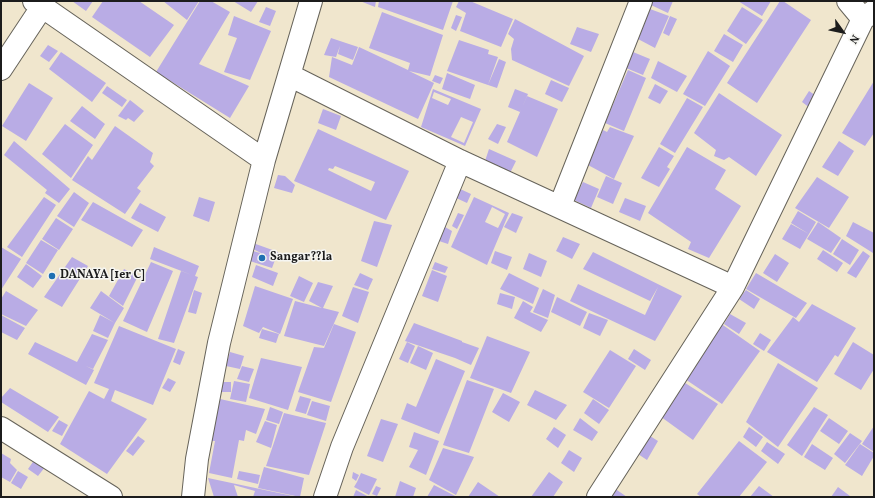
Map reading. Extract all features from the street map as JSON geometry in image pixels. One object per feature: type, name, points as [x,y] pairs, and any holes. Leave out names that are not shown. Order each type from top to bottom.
[{"type":"street","points":[[193,497],[197,459],[220,343],[264,160],[312,1]]},
{"type":"street","points":[[560,206],[641,1]]},
{"type":"street","points":[[598,497],[734,287],[868,15],[848,1]]},
{"type":"street","points":[[1,70],[38,4],[264,160]]},
{"type":"street","points":[[290,74],[460,161],[734,287]]},
{"type":"street","points":[[325,497],[342,448],[460,161]]},
{"type":"street","points":[[1,428],[110,497]]},
{"type":"building","points":[[72,1],[93,1],[86,11]]},
{"type":"building","points":[[103,1],[139,1],[174,25],[150,57],[92,17]]},
{"type":"building","points":[[163,1],[199,1],[187,20]]},
{"type":"building","points":[[200,1],[211,1],[230,12],[199,64],[249,86],[230,118],[156,72]]},
{"type":"building","points":[[233,1],[258,1],[251,12]]},
{"type":"building","points":[[360,1],[376,1],[375,7]]},
{"type":"building","points":[[379,1],[453,1],[443,30],[378,7]]},
{"type":"building","points":[[459,1],[470,1],[513,19],[501,47],[460,31],[466,13],[456,7]]},
{"type":"building","points":[[652,1],[673,1],[668,13],[651,5]]},
{"type":"building","points":[[738,1],[771,1],[762,16]]},
{"type":"building","points":[[780,1],[783,1],[811,20],[757,103],[727,83]]},
{"type":"building","points":[[266,7],[276,11],[270,26],[259,22]]},
{"type":"building","points":[[742,7],[763,20],[746,44],[727,31]]},
{"type":"building","points":[[650,9],[669,16],[655,48],[638,39]]},
{"type":"building","points":[[382,12],[443,35],[430,76],[409,71],[434,83],[418,119],[329,77],[332,57],[352,65],[359,47],[408,70],[410,63],[369,48]]},
{"type":"building","points":[[456,15],[462,17],[456,31],[451,28]]},
{"type":"building","points":[[234,16],[271,31],[250,80],[224,72],[237,38],[228,35]]},
{"type":"building","points":[[670,16],[677,19],[669,36],[663,33]]},
{"type":"building","points":[[515,19],[584,56],[569,86],[512,60],[511,49],[514,39],[508,34]]},
{"type":"building","points":[[577,27],[599,34],[591,52],[570,44]]},
{"type":"building","points":[[724,34],[743,45],[733,62],[714,51]]},
{"type":"building","points":[[331,38],[358,47],[353,60],[338,54],[340,46],[336,57],[324,55]]},
{"type":"building","points":[[459,40],[489,50],[488,54],[498,57],[488,85],[447,71]]},
{"type":"building","points":[[48,45],[58,51],[49,62],[40,56]]},
{"type":"building","points":[[708,51],[730,66],[705,106],[683,94]]},
{"type":"building","points":[[61,52],[106,83],[92,102],[49,69]]},
{"type":"building","points":[[633,52],[650,59],[643,75],[626,68]]},
{"type":"building","points":[[499,59],[506,62],[497,88],[488,85]]},
{"type":"building","points":[[658,61],[687,76],[677,92],[651,78]]},
{"type":"building","points":[[628,70],[646,78],[624,131],[605,123]]},
{"type":"building","points":[[447,73],[475,85],[470,99],[442,89]]},
{"type":"building","points":[[435,75],[443,78],[440,84],[432,81]]},
{"type":"building","points":[[551,80],[569,88],[562,102],[545,94]]},
{"type":"building","points":[[874,81],[874,133],[865,146],[842,133]]},
{"type":"building","points":[[29,83],[53,98],[26,141],[2,126]]},
{"type":"building","points":[[655,84],[668,91],[660,104],[648,98]]},
{"type":"building","points":[[107,86],[127,100],[122,107],[102,93]]},
{"type":"building","points":[[433,89],[481,109],[465,146],[421,127]],"holes":[[[434,92],[451,99],[448,105],[432,98]],[[461,117],[473,122],[464,143],[451,137]]]},
{"type":"building","points":[[515,89],[528,94],[520,112],[508,107]]},
{"type":"building","points":[[809,91],[822,100],[814,111],[802,102]]},
{"type":"building","points":[[719,93],[782,135],[756,176],[729,157],[724,160],[714,156],[716,150],[694,133]]},
{"type":"building","points":[[527,96],[558,109],[537,157],[507,142]]},
{"type":"building","points":[[687,98],[703,107],[675,153],[660,144]]},
{"type":"building","points":[[130,100],[144,111],[134,122],[128,118],[126,120],[118,116]]},
{"type":"building","points":[[82,106],[105,124],[95,139],[70,121]]},
{"type":"building","points":[[323,109],[341,116],[336,130],[318,123]]},
{"type":"building","points":[[65,124],[93,145],[71,178],[42,154]]},
{"type":"building","points":[[497,124],[506,127],[498,144],[488,139]]},
{"type":"building","points":[[115,126],[153,153],[150,162],[154,166],[137,188],[141,191],[125,214],[72,180],[88,156],[92,160]]},
{"type":"building","points":[[610,127],[634,136],[614,179],[588,165],[603,130],[607,132]]},
{"type":"building","points":[[318,129],[409,171],[386,220],[294,181]],"holes":[[[335,166],[375,182],[371,191],[328,170],[329,168],[333,169]]]},
{"type":"building","points":[[14,141],[70,189],[59,203],[45,193],[47,190],[4,155]]},
{"type":"building","points":[[839,141],[854,151],[838,176],[822,167]]},
{"type":"building","points":[[659,147],[674,156],[667,167],[670,169],[659,187],[641,178]]},
{"type":"building","points":[[687,147],[726,170],[715,189],[741,206],[709,258],[688,249],[691,242],[648,213]]},
{"type":"building","points":[[489,149],[516,161],[510,173],[485,161]]},
{"type":"building","points":[[278,175],[285,176],[295,185],[292,193],[274,188]]},
{"type":"building","points":[[606,176],[622,183],[613,204],[597,197]]},
{"type":"building","points":[[817,177],[849,197],[829,228],[795,208]]},
{"type":"building","points":[[583,182],[599,189],[591,208],[574,200]]},
{"type":"building","points":[[458,188],[471,194],[467,203],[454,197]]},
{"type":"building","points":[[74,192],[89,203],[74,227],[57,216]]},
{"type":"building","points":[[44,197],[56,205],[22,257],[7,247]]},
{"type":"building","points":[[199,197],[215,202],[209,222],[193,216]]},
{"type":"building","points":[[474,197],[509,213],[487,265],[451,247]],"holes":[[[492,207],[505,214],[498,228],[485,222]]]},
{"type":"building","points":[[625,198],[646,206],[640,221],[619,212]]},
{"type":"building","points":[[93,202],[143,230],[132,247],[81,220]]},
{"type":"building","points":[[140,203],[166,217],[158,232],[131,218]]},
{"type":"building","points":[[798,211],[816,222],[809,234],[791,223]]},
{"type":"building","points":[[458,213],[464,215],[457,229],[452,226]]},
{"type":"building","points":[[512,213],[523,217],[516,233],[504,227]]},
{"type":"building","points":[[56,218],[73,229],[59,250],[42,239]]},
{"type":"building","points":[[374,221],[392,225],[377,267],[361,261]]},
{"type":"building","points":[[818,222],[841,238],[831,253],[807,239]]},
{"type":"building","points":[[853,222],[874,233],[873,253],[846,236]]},
{"type":"building","points":[[791,224],[809,234],[800,249],[782,239]]},
{"type":"building","points":[[445,227],[452,231],[448,244],[439,241]]},
{"type":"building","points":[[563,237],[580,244],[572,259],[556,251]]},
{"type":"building","points":[[842,239],[859,250],[850,265],[833,254]]},
{"type":"building","points":[[41,240],[58,250],[43,274],[26,263]]},
{"type":"building","points":[[253,243],[278,252],[272,268],[256,263],[261,253],[251,248]]},
{"type":"building","points":[[1,247],[21,259],[1,290]]},
{"type":"building","points":[[154,247],[199,266],[195,276],[198,277],[174,343],[158,339],[181,271],[192,275],[150,259]]},
{"type":"building","points":[[250,250],[260,253],[256,263],[247,260]]},
{"type":"building","points":[[823,250],[843,263],[837,272],[817,259]]},
{"type":"building","points":[[495,251],[512,257],[507,270],[491,263]]},
{"type":"building","points":[[863,251],[870,256],[856,278],[847,273]]},
{"type":"building","points":[[593,252],[682,296],[655,341],[570,301],[578,284],[645,315],[658,287],[650,301],[583,269]]},
{"type":"building","points":[[529,253],[547,261],[541,277],[523,269]]},
{"type":"building","points":[[775,254],[789,263],[777,282],[763,273]]},
{"type":"building","points":[[72,257],[88,266],[62,307],[44,297]]},
{"type":"building","points":[[151,262],[173,271],[147,332],[123,321]]},
{"type":"building","points":[[435,262],[448,267],[445,273],[432,269]]},
{"type":"building","points":[[26,264],[42,276],[33,288],[17,277]]},
{"type":"building","points":[[256,265],[278,273],[273,286],[252,277]]},
{"type":"building","points":[[124,269],[138,276],[123,306],[109,296]]},
{"type":"building","points":[[432,270],[447,276],[438,302],[422,296]]},
{"type":"building","points":[[360,273],[373,279],[368,290],[354,285]]},
{"type":"building","points":[[509,273],[539,288],[533,304],[500,289]]},
{"type":"building","points":[[756,273],[807,303],[796,318],[746,289]]},
{"type":"building","points":[[299,276],[313,283],[304,302],[290,296]]},
{"type":"building","points":[[318,282],[333,286],[323,308],[339,312],[324,346],[284,336],[295,301],[322,308],[309,301]]},
{"type":"building","points":[[255,286],[293,299],[280,334],[263,327],[259,333],[243,326]]},
{"type":"building","points":[[353,287],[369,292],[358,323],[342,316]]},
{"type":"building","points":[[543,289],[555,295],[548,318],[533,312]]},
{"type":"building","points":[[194,290],[202,293],[196,314],[188,312]]},
{"type":"building","points":[[746,290],[760,299],[754,309],[739,299]]},
{"type":"building","points":[[6,291],[38,310],[26,326],[1,314],[1,299]]},
{"type":"building","points":[[101,291],[124,308],[115,323],[90,308]]},
{"type":"building","points":[[500,293],[515,297],[512,309],[497,304]]},
{"type":"building","points":[[557,297],[587,312],[580,326],[551,312]]},
{"type":"building","points":[[523,301],[533,307],[530,312],[548,320],[541,332],[514,318]]},
{"type":"building","points":[[812,304],[856,328],[838,357],[835,355],[817,382],[767,352],[793,317],[799,322]]},
{"type":"building","points":[[589,313],[608,320],[600,336],[583,328]]},
{"type":"building","points":[[730,314],[746,323],[739,334],[724,324]]},
{"type":"building","points":[[1,315],[25,328],[17,340],[1,332]]},
{"type":"building","points":[[100,315],[115,323],[108,338],[93,331]]},
{"type":"building","points":[[414,323],[479,348],[471,365],[405,341]]},
{"type":"building","points":[[720,323],[760,351],[722,404],[682,377]]},
{"type":"building","points":[[334,324],[356,332],[331,402],[298,392],[314,347],[324,348]]},
{"type":"building","points":[[119,326],[176,349],[153,405],[115,390],[111,401],[147,419],[107,474],[60,444],[89,391],[104,399],[109,389],[94,383]]},
{"type":"building","points":[[262,329],[279,334],[276,343],[259,338]]},
{"type":"building","points":[[760,333],[771,340],[764,351],[753,344]]},
{"type":"building","points":[[92,334],[108,340],[93,369],[86,366],[94,370],[86,385],[28,354],[35,342],[77,362]]},
{"type":"building","points":[[487,336],[530,352],[511,393],[470,378]]},
{"type":"building","points":[[407,342],[415,346],[408,363],[399,359]]},
{"type":"building","points":[[853,342],[874,355],[874,369],[861,390],[834,374]]},
{"type":"building","points":[[418,346],[433,353],[426,370],[410,363]]},
{"type":"building","points":[[178,349],[185,352],[180,365],[173,362]]},
{"type":"building","points":[[634,349],[651,360],[645,370],[628,359]]},
{"type":"building","points":[[610,350],[636,366],[609,408],[583,392]]},
{"type":"building","points":[[230,352],[244,356],[240,369],[226,366]]},
{"type":"building","points":[[261,358],[302,367],[288,410],[249,398]]},
{"type":"building","points":[[436,359],[465,371],[439,434],[401,419],[407,403],[416,407]]},
{"type":"building","points":[[778,363],[818,388],[778,447],[746,422]]},
{"type":"building","points":[[242,366],[254,369],[249,382],[237,379]]},
{"type":"building","points":[[168,378],[176,382],[170,392],[162,388]]},
{"type":"building","points":[[467,380],[494,389],[469,453],[443,445]]},
{"type":"building","points":[[234,381],[250,384],[246,402],[230,399]]},
{"type":"building","points":[[682,381],[718,404],[693,440],[657,414]]},
{"type":"building","points":[[222,382],[231,382],[231,392],[221,392]]},
{"type":"building","points":[[10,388],[59,417],[48,432],[1,402],[1,398]]},
{"type":"building","points":[[535,390],[567,405],[556,420],[527,405]]},
{"type":"building","points":[[503,393],[520,402],[509,422],[492,412]]},
{"type":"building","points":[[300,396],[311,399],[306,414],[295,411]]},
{"type":"building","points":[[220,399],[265,409],[256,434],[246,430],[244,441],[239,440],[232,478],[209,473],[215,441],[211,441]]},
{"type":"building","points":[[593,399],[609,410],[599,424],[584,413]]},
{"type":"building","points":[[312,401],[330,406],[326,421],[307,415]]},
{"type":"building","points":[[270,407],[283,412],[279,424],[266,420]]},
{"type":"building","points":[[814,407],[828,415],[802,456],[787,445]]},
{"type":"building","points":[[284,413],[326,423],[309,475],[266,466]]},
{"type":"building","points":[[580,418],[598,432],[592,441],[573,430]]},
{"type":"building","points":[[829,418],[848,431],[839,444],[820,431]]},
{"type":"building","points":[[381,419],[398,424],[383,462],[367,456]]},
{"type":"building","points":[[59,420],[68,425],[62,436],[52,431]]},
{"type":"building","points":[[265,421],[277,425],[271,448],[256,442]]},
{"type":"building","points":[[874,426],[874,452],[862,444]]},
{"type":"building","points":[[554,427],[566,435],[558,448],[546,439]]},
{"type":"building","points":[[749,427],[763,437],[756,447],[743,437]]},
{"type":"building","points":[[414,432],[439,441],[426,475],[409,467],[418,450],[409,447]]},
{"type":"building","points":[[850,433],[862,441],[845,463],[834,454]]},
{"type":"building","points":[[138,436],[145,441],[133,456],[126,451]]},
{"type":"building","points":[[650,436],[658,441],[647,460],[638,454]]},
{"type":"building","points":[[739,441],[767,462],[739,497],[701,497],[697,494]]},
{"type":"building","points":[[767,442],[785,454],[778,464],[761,451]]},
{"type":"building","points":[[812,444],[833,458],[825,470],[804,457]]},
{"type":"building","points":[[860,444],[874,453],[874,456],[862,476],[845,465]]},
{"type":"building","points":[[443,448],[474,457],[456,495],[429,480]]},
{"type":"building","points":[[569,450],[582,458],[574,472],[561,463]]},
{"type":"building","points":[[1,453],[11,459],[10,463],[17,470],[10,482],[1,477]]},
{"type":"building","points":[[35,459],[45,467],[38,476],[28,469]]},
{"type":"building","points":[[264,467],[304,478],[300,497],[258,488]]},
{"type":"building","points":[[18,471],[28,477],[21,489],[11,483]]},
{"type":"building","points":[[239,471],[260,475],[258,484],[237,479]]},
{"type":"building","points":[[353,472],[359,475],[356,481],[352,478]]},
{"type":"building","points":[[549,472],[563,482],[553,497],[531,497]]},
{"type":"building","points":[[361,473],[377,479],[369,495],[354,487]]},
{"type":"building","points":[[208,478],[293,497],[253,497],[255,491],[234,485],[238,497],[214,497]]},
{"type":"building","points":[[400,481],[416,488],[413,497],[395,497]]},
{"type":"building","points":[[478,482],[500,497],[468,497]]},
{"type":"building","points":[[434,485],[457,497],[427,497]]},
{"type":"building","points":[[376,486],[381,488],[377,496],[372,494]]},
{"type":"building","points":[[759,486],[774,497],[750,497]]},
{"type":"building","points":[[838,487],[850,496],[850,497],[831,497]]},
{"type":"building","points":[[614,488],[627,497],[609,497]]},
{"type":"building","points":[[356,490],[369,497],[353,497]]},
{"type":"place","name":"Sangar??la","points":[[262,258]]},
{"type":"place","name":"DANAYA [1er C]","points":[[52,276]]}]
